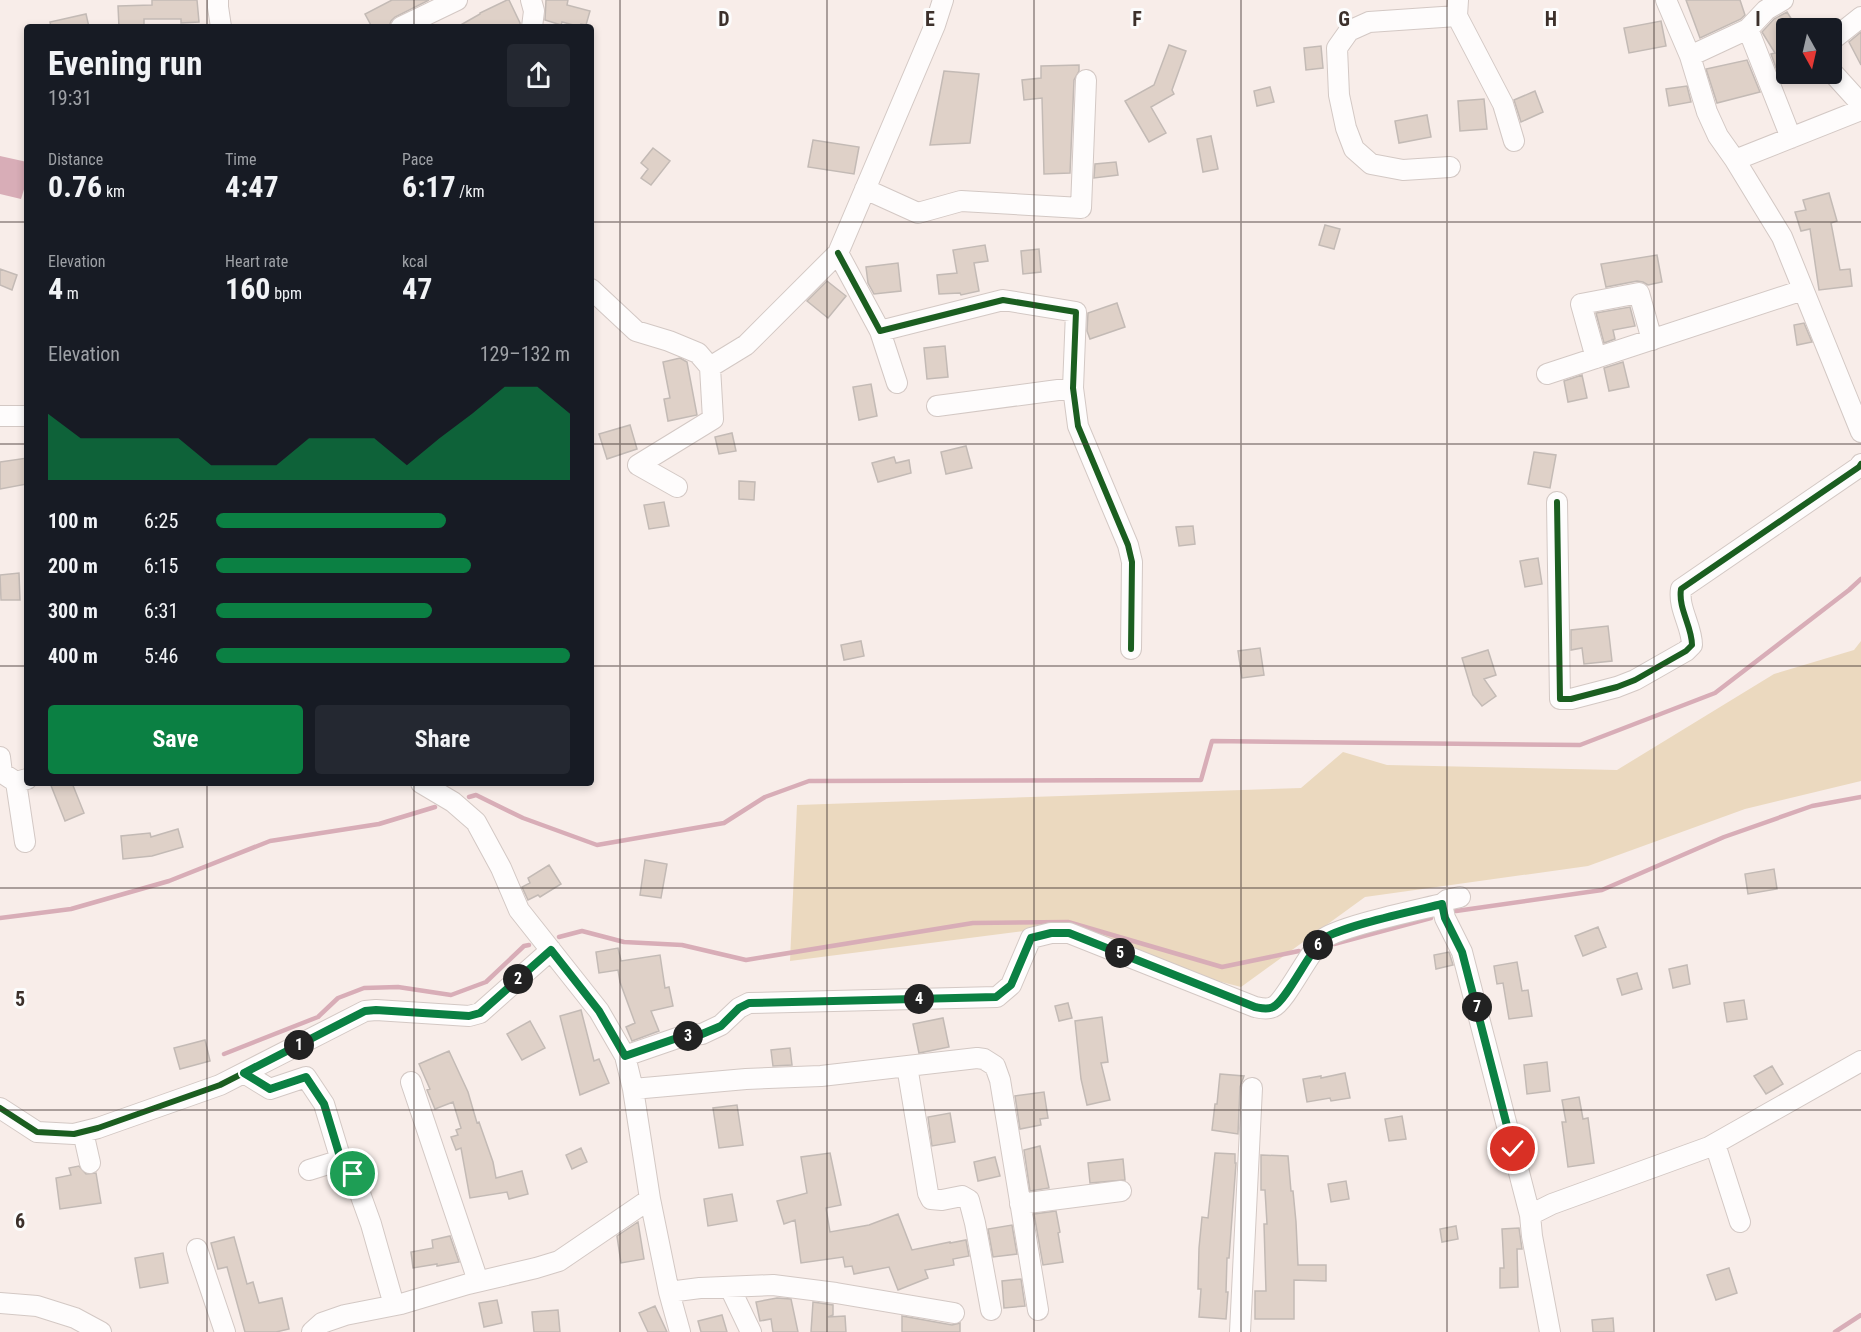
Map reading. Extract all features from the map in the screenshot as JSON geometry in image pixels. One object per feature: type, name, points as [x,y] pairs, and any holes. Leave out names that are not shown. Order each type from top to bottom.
[{"type":"street","points":[[218,0],[221,24]]},
{"type":"street","points":[[417,24],[438,20],[457,0]]},
{"type":"street","points":[[531,0],[534,11],[532,24]]},
{"type":"street","points":[[710,367],[746,345],[838,253],[935,25],[943,0]]},
{"type":"street","points":[[1666,0],[1690,56],[1707,112],[1718,136],[1782,237],[1861,432]]},
{"type":"street","points":[[1690,56],[1748,29],[1763,5],[1783,0]]},
{"type":"street","points":[[1450,167],[1403,170],[1392,168],[1371,164],[1354,149],[1346,128],[1339,95],[1337,48],[1349,31],[1369,22],[1458,8],[1503,104],[1514,141]]},
{"type":"street","points":[[1842,32],[1861,17]]},
{"type":"street","points":[[1748,29],[1791,138]]},
{"type":"street","points":[[865,189],[918,213],[961,201],[1081,208],[1086,80]]},
{"type":"street","points":[[1842,83],[1861,104]]},
{"type":"street","points":[[1735,160],[1861,110]]},
{"type":"street","points":[[838,253],[880,331],[897,383]]},
{"type":"street","points":[[1547,374],[1803,290]]},
{"type":"street","points":[[594,292],[636,331],[698,353],[710,367],[713,419],[638,465],[677,487]]},
{"type":"street","points":[[1596,358],[1581,304],[1639,292],[1652,340]]},
{"type":"street","points":[[880,331],[1003,300],[1076,312],[1072,388],[1078,426],[1128,545],[1132,562],[1131,649]]},
{"type":"street","points":[[937,406],[1072,388]]},
{"type":"street","points":[[0,416],[24,416]]},
{"type":"street","points":[[1557,502],[1560,699],[1571,699],[1635,680],[1686,651],[1692,645],[1692,637],[1680,599],[1681,590],[1861,464]]},
{"type":"street","points":[[0,757],[2,773],[21,781],[25,842]]},
{"type":"street","points":[[426,786],[453,802],[476,822],[501,868],[519,910],[599,1011],[625,1056],[633,1089],[650,1198],[669,1292],[680,1332]]},
{"type":"street","points":[[625,1056],[683,1036],[702,1034],[721,1026],[739,1008],[749,1003],[996,997],[1011,985],[1031,938],[1051,933],[1069,933],[1255,1007],[1270,1009],[1279,1004],[1323,939],[1343,930],[1442,904],[1447,900],[1460,897]]},
{"type":"street","points":[[1442,904],[1445,918],[1462,952],[1530,1215],[1550,1332]]},
{"type":"street","points":[[0,1108],[37,1132],[64,1134],[98,1128],[220,1085],[365,1011],[469,1016],[480,1013],[551,950]]},
{"type":"street","points":[[633,1089],[746,1079],[821,1076],[907,1065],[984,1059],[995,1066],[1000,1080],[1038,1310]]},
{"type":"street","points":[[1530,1215],[1552,1204],[1715,1143],[1861,1061]]},
{"type":"street","points":[[907,1065],[928,1193],[932,1199],[942,1200],[962,1196],[969,1200],[991,1310]]},
{"type":"street","points":[[244,1073],[270,1089],[306,1077],[324,1104],[341,1160]]},
{"type":"street","points":[[411,1082],[478,1281]]},
{"type":"street","points":[[1240,1332],[1252,1088]]},
{"type":"street","points":[[83,1132],[90,1163]]},
{"type":"street","points":[[1715,1143],[1740,1222]]},
{"type":"street","points":[[309,1170],[341,1160],[349,1163],[370,1224],[393,1305]]},
{"type":"street","points":[[1020,1204],[1121,1191]]},
{"type":"street","points":[[312,1332],[322,1323],[345,1315],[393,1305],[559,1261],[650,1198]]},
{"type":"street","points":[[197,1248],[225,1332]]},
{"type":"street","points":[[669,1292],[700,1288],[773,1285],[954,1313]]},
{"type":"street","points":[[730,1288],[751,1332]]},
{"type":"street","points":[[0,1303],[38,1306],[75,1318],[101,1332]]},
{"type":"shaded area","points":[[0,156],[24,161],[24,190],[21,199],[0,194]]},
{"type":"shaded area","points":[[1861,641],[1861,781],[1745,809],[1588,866],[1365,897],[1241,987],[1024,931],[790,961],[797,805],[1301,788],[1343,752],[1387,765],[1617,770],[1774,674],[1854,650]]},
{"type":"building","points":[[152,0],[197,0],[199,22],[181,23],[181,19],[144,19],[144,24],[119,24],[118,6],[152,5]]},
{"type":"building","points":[[392,0],[429,0],[395,17],[390,24],[370,24],[365,14]]},
{"type":"building","points":[[509,0],[520,24],[462,24]]},
{"type":"building","points":[[546,0],[568,0],[567,5],[590,11],[586,24],[562,22],[558,24],[545,20]]},
{"type":"building","points":[[1686,0],[1740,0],[1745,15],[1700,38]]},
{"type":"building","points":[[1787,12],[1791,18],[1776,18],[1776,68],[1771,54],[1775,53],[1762,32],[1774,19]]},
{"type":"building","points":[[86,14],[88,24],[50,24],[50,22]]},
{"type":"building","points":[[1661,21],[1666,46],[1629,53],[1624,28]]},
{"type":"building","points":[[1861,32],[1861,65],[1849,42]]},
{"type":"building","points":[[1169,45],[1186,51],[1172,90],[1174,94],[1151,107],[1166,133],[1149,142],[1125,101],[1154,85]]},
{"type":"building","points":[[1321,46],[1323,68],[1306,70],[1304,48]]},
{"type":"building","points":[[1747,60],[1760,92],[1717,103],[1706,69]]},
{"type":"building","points":[[1079,65],[1079,71],[1074,80],[1070,173],[1044,174],[1042,98],[1024,100],[1022,80],[1041,78],[1041,66]]},
{"type":"building","points":[[944,71],[979,74],[970,143],[930,145]]},
{"type":"building","points":[[1687,86],[1691,102],[1669,106],[1666,89]]},
{"type":"building","points":[[1270,87],[1274,102],[1257,106],[1254,91]]},
{"type":"building","points":[[1535,91],[1543,112],[1521,122],[1514,100]]},
{"type":"building","points":[[1484,99],[1487,129],[1460,131],[1458,101]]},
{"type":"building","points":[[1427,115],[1431,137],[1399,143],[1395,121]]},
{"type":"building","points":[[1211,136],[1218,169],[1203,172],[1197,139]]},
{"type":"building","points":[[813,140],[859,147],[854,174],[808,167]]},
{"type":"building","points":[[653,148],[670,161],[651,185],[641,178],[648,169],[641,163]]},
{"type":"building","points":[[1116,162],[1118,175],[1094,178],[1095,164]]},
{"type":"building","points":[[1829,193],[1837,221],[1831,223],[1840,270],[1850,269],[1852,286],[1819,290],[1810,229],[1801,231],[1795,212],[1806,210],[1803,200]]},
{"type":"building","points":[[1325,225],[1340,229],[1334,249],[1319,245]]},
{"type":"building","points":[[985,245],[988,261],[974,263],[979,291],[961,295],[960,293],[939,294],[937,275],[957,273],[953,250]]},
{"type":"building","points":[[1039,249],[1041,272],[1023,274],[1021,251]]},
{"type":"building","points":[[1657,255],[1662,282],[1648,285],[1637,281],[1606,287],[1601,264]]},
{"type":"building","points":[[898,263],[901,291],[874,294],[868,283],[866,267]]},
{"type":"building","points":[[0,269],[17,275],[12,290],[0,285]]},
{"type":"building","points":[[827,281],[846,296],[828,318],[807,301]]},
{"type":"building","points":[[1117,303],[1125,327],[1090,339],[1087,331],[1088,313]]},
{"type":"building","points":[[1630,307],[1635,326],[1613,330],[1615,339],[1604,343],[1596,313]]},
{"type":"building","points":[[1804,323],[1812,342],[1797,345],[1794,325]]},
{"type":"building","points":[[945,346],[948,377],[927,379],[924,348]]},
{"type":"building","points":[[680,358],[687,362],[697,415],[668,421],[664,399],[670,398],[663,362]]},
{"type":"building","points":[[1623,362],[1629,387],[1609,391],[1604,368]]},
{"type":"building","points":[[1582,375],[1587,398],[1568,402],[1564,381]]},
{"type":"building","points":[[871,384],[877,416],[859,420],[853,387]]},
{"type":"building","points":[[630,425],[637,449],[607,459],[599,434]]},
{"type":"building","points":[[732,433],[736,451],[719,454],[715,437]]},
{"type":"building","points":[[966,446],[972,468],[946,474],[941,452]]},
{"type":"building","points":[[1534,452],[1556,455],[1550,488],[1528,484]]},
{"type":"building","points":[[894,457],[896,463],[909,460],[911,473],[878,482],[872,463]]},
{"type":"building","points":[[24,458],[24,485],[0,489],[0,462]]},
{"type":"building","points":[[739,481],[755,482],[754,500],[739,499]]},
{"type":"building","points":[[664,502],[669,526],[649,529],[644,505]]},
{"type":"building","points":[[1193,526],[1195,544],[1179,546],[1176,527]]},
{"type":"building","points":[[1538,558],[1542,584],[1525,587],[1520,561]]},
{"type":"building","points":[[19,573],[20,600],[1,600],[0,575]]},
{"type":"building","points":[[1608,626],[1612,661],[1584,664],[1582,648],[1571,650],[1571,630]]},
{"type":"building","points":[[861,641],[864,656],[844,660],[841,645]]},
{"type":"building","points":[[1260,648],[1264,675],[1242,678],[1238,651]]},
{"type":"building","points":[[1488,650],[1496,675],[1484,679],[1496,696],[1482,706],[1473,695],[1462,658]]},
{"type":"building","points":[[51,786],[73,786],[84,813],[65,821]]},
{"type":"building","points":[[178,829],[183,847],[152,856],[123,859],[121,836],[150,833],[151,837]]},
{"type":"building","points":[[645,860],[667,864],[661,898],[640,895]]},
{"type":"building","points":[[549,865],[561,884],[540,897],[538,895],[528,900],[522,887],[530,883],[528,878]]},
{"type":"building","points":[[1774,869],[1777,889],[1748,894],[1745,874]]},
{"type":"building","points":[[1598,927],[1606,947],[1583,956],[1575,936]]},
{"type":"building","points":[[618,948],[621,961],[660,955],[665,988],[669,987],[673,1006],[651,1011],[659,1031],[632,1041],[626,1027],[635,1023],[618,970],[599,973],[596,952]]},
{"type":"building","points":[[1449,952],[1453,965],[1436,969],[1434,955]]},
{"type":"building","points":[[1517,962],[1522,991],[1528,990],[1532,1016],[1509,1019],[1503,983],[1497,984],[1494,966]]},
{"type":"building","points":[[1687,965],[1690,984],[1673,988],[1669,969]]},
{"type":"building","points":[[1637,973],[1642,989],[1622,995],[1617,979]]},
{"type":"building","points":[[1744,1000],[1747,1019],[1727,1022],[1724,1003]]},
{"type":"building","points":[[1068,1003],[1072,1018],[1059,1021],[1055,1006]]},
{"type":"building","points":[[581,1010],[594,1061],[599,1059],[609,1083],[580,1095],[560,1016]]},
{"type":"building","points":[[1102,1017],[1108,1062],[1101,1063],[1110,1100],[1087,1105],[1081,1079],[1075,1021]]},
{"type":"building","points":[[943,1018],[949,1047],[919,1053],[913,1024]]},
{"type":"building","points":[[530,1021],[545,1048],[522,1060],[507,1034]]},
{"type":"building","points":[[205,1040],[210,1061],[180,1069],[174,1048]]},
{"type":"building","points":[[790,1048],[792,1065],[773,1066],[771,1050]]},
{"type":"building","points":[[449,1051],[468,1092],[477,1123],[479,1122],[493,1162],[496,1178],[522,1171],[528,1194],[509,1199],[507,1192],[470,1198],[461,1148],[456,1150],[451,1137],[458,1135],[456,1130],[461,1128],[453,1102],[435,1109],[427,1090],[430,1089],[419,1064]]},
{"type":"building","points":[[1547,1062],[1550,1091],[1527,1094],[1524,1065]]},
{"type":"building","points":[[1772,1066],[1783,1084],[1766,1094],[1754,1076]]},
{"type":"building","points":[[1345,1073],[1350,1098],[1331,1101],[1330,1098],[1307,1102],[1303,1079]]},
{"type":"building","points":[[1220,1074],[1244,1076],[1240,1087],[1238,1134],[1212,1130]]},
{"type":"building","points":[[1044,1092],[1048,1118],[1040,1119],[1041,1125],[1020,1129],[1015,1096]]},
{"type":"building","points":[[1579,1097],[1583,1119],[1588,1118],[1594,1163],[1568,1167],[1562,1122],[1566,1122],[1562,1100]]},
{"type":"building","points":[[737,1105],[743,1145],[719,1148],[713,1108]]},
{"type":"building","points":[[950,1113],[955,1142],[932,1146],[928,1117]]},
{"type":"building","points":[[1402,1116],[1406,1139],[1389,1141],[1385,1119]]},
{"type":"building","points":[[1040,1146],[1049,1188],[1030,1191],[1024,1150]]},
{"type":"building","points":[[581,1148],[587,1162],[572,1169],[566,1155]]},
{"type":"building","points":[[830,1153],[841,1205],[826,1208],[830,1232],[869,1225],[898,1214],[912,1250],[966,1240],[969,1256],[953,1259],[954,1265],[925,1270],[928,1278],[898,1290],[889,1267],[854,1274],[852,1266],[845,1267],[843,1257],[801,1263],[795,1220],[784,1224],[777,1201],[807,1193],[801,1157]]},
{"type":"building","points":[[1215,1153],[1235,1154],[1236,1163],[1229,1258],[1227,1258],[1226,1319],[1199,1317],[1201,1289],[1198,1289],[1199,1248],[1202,1217],[1208,1218]]},
{"type":"building","points":[[1261,1155],[1288,1156],[1296,1222],[1298,1265],[1326,1265],[1326,1281],[1294,1280],[1294,1319],[1255,1319],[1255,1291],[1266,1291],[1264,1224],[1267,1224],[1265,1190],[1261,1190]]},
{"type":"building","points":[[995,1157],[1000,1176],[978,1181],[974,1162]]},
{"type":"building","points":[[1123,1159],[1125,1180],[1090,1183],[1088,1163]]},
{"type":"building","points":[[79,1166],[86,1174],[96,1173],[101,1203],[60,1209],[56,1178],[71,1175],[69,1168]]},
{"type":"building","points":[[1346,1181],[1349,1199],[1331,1202],[1328,1184]]},
{"type":"building","points":[[732,1194],[737,1221],[708,1226],[704,1199]]},
{"type":"building","points":[[1056,1211],[1063,1262],[1043,1265],[1034,1214]]},
{"type":"building","points":[[638,1222],[644,1259],[621,1263],[617,1236]]},
{"type":"building","points":[[1012,1225],[1017,1254],[993,1257],[988,1229]]},
{"type":"building","points":[[1456,1226],[1458,1239],[1442,1242],[1440,1229]]},
{"type":"building","points":[[1519,1228],[1522,1249],[1517,1249],[1518,1287],[1500,1288],[1500,1268],[1504,1268],[1502,1229]]},
{"type":"building","points":[[450,1236],[459,1262],[413,1268],[411,1252],[433,1248],[432,1240]]},
{"type":"building","points":[[234,1237],[247,1284],[253,1282],[259,1303],[282,1298],[289,1329],[276,1332],[245,1332],[227,1267],[218,1269],[211,1243]]},
{"type":"building","points":[[163,1253],[168,1283],[140,1288],[135,1258]]},
{"type":"building","points":[[1729,1268],[1737,1293],[1716,1300],[1707,1275]]},
{"type":"building","points":[[1021,1279],[1025,1306],[1004,1308],[1002,1281]]},
{"type":"building","points":[[777,1298],[791,1299],[798,1332],[773,1332],[771,1319],[760,1321],[756,1302]]},
{"type":"building","points":[[497,1300],[502,1323],[484,1327],[479,1303]]},
{"type":"building","points":[[813,1302],[833,1305],[833,1315],[828,1317],[845,1316],[846,1332],[811,1332]]},
{"type":"building","points":[[655,1306],[667,1332],[648,1332],[639,1313]]},
{"type":"building","points":[[558,1310],[560,1332],[534,1332],[532,1312]]},
{"type":"building","points":[[722,1315],[727,1332],[701,1332],[698,1321]]},
{"type":"building","points":[[902,1316],[952,1325],[960,1323],[960,1332],[902,1332]]},
{"type":"building","points":[[1613,1318],[1614,1332],[1593,1332],[1592,1320]]},
{"type":"waterway","points":[[469,797],[476,795],[523,818],[597,845],[724,823],[765,797],[809,781],[1201,780],[1212,741],[1580,745],[1715,693],[1861,579]]},
{"type":"waterway","points":[[1456,911],[1602,890],[1724,837],[1812,806],[1861,797]]},
{"type":"waterway","points":[[0,918],[71,909],[169,881],[270,841],[379,824],[435,807]]},
{"type":"waterway","points":[[1334,944],[1431,918]]},
{"type":"waterway","points":[[559,937],[582,931],[624,942],[682,945],[746,960],[973,923],[1068,922],[1222,967],[1299,951]]},
{"type":"waterway","points":[[224,1054],[318,1017],[338,998],[364,988],[398,987],[451,995],[486,982],[524,946],[529,945]]},
{"type":"waterway","points":[[1835,1332],[1861,1315]]},
{"type":"cycle path","points":[[838,253],[880,331],[1003,300],[1076,312],[1073,388],[1078,426],[1128,545],[1132,562],[1131,649]]},
{"type":"cycle path","points":[[1557,502],[1560,699],[1571,699],[1635,680],[1686,651],[1692,645],[1681,604],[1681,589],[1861,464]]},
{"type":"cycle path","points":[[625,1056],[683,1036],[702,1034],[721,1025],[739,1008],[749,1003],[997,997],[1011,985],[1031,938],[1051,933],[1069,933],[1255,1007],[1268,1008],[1278,1003],[1316,947],[1330,935],[1360,924],[1442,904]]},
{"type":"cycle path","points":[[0,1108],[37,1132],[74,1134],[98,1128],[220,1085],[365,1011],[469,1016],[480,1013],[551,950]]},
{"type":"route","points":[[353,1174],[349,1163],[341,1160],[324,1104],[306,1077],[270,1089],[244,1073],[365,1011],[469,1016],[480,1013],[551,950],[599,1011],[625,1056],[683,1036],[702,1034],[721,1026],[739,1008],[749,1003],[996,997],[1011,985],[1031,938],[1051,933],[1069,933],[1255,1007],[1270,1009],[1279,1004],[1323,939],[1343,930],[1442,904],[1442,912],[1462,952],[1513,1149]]}]
